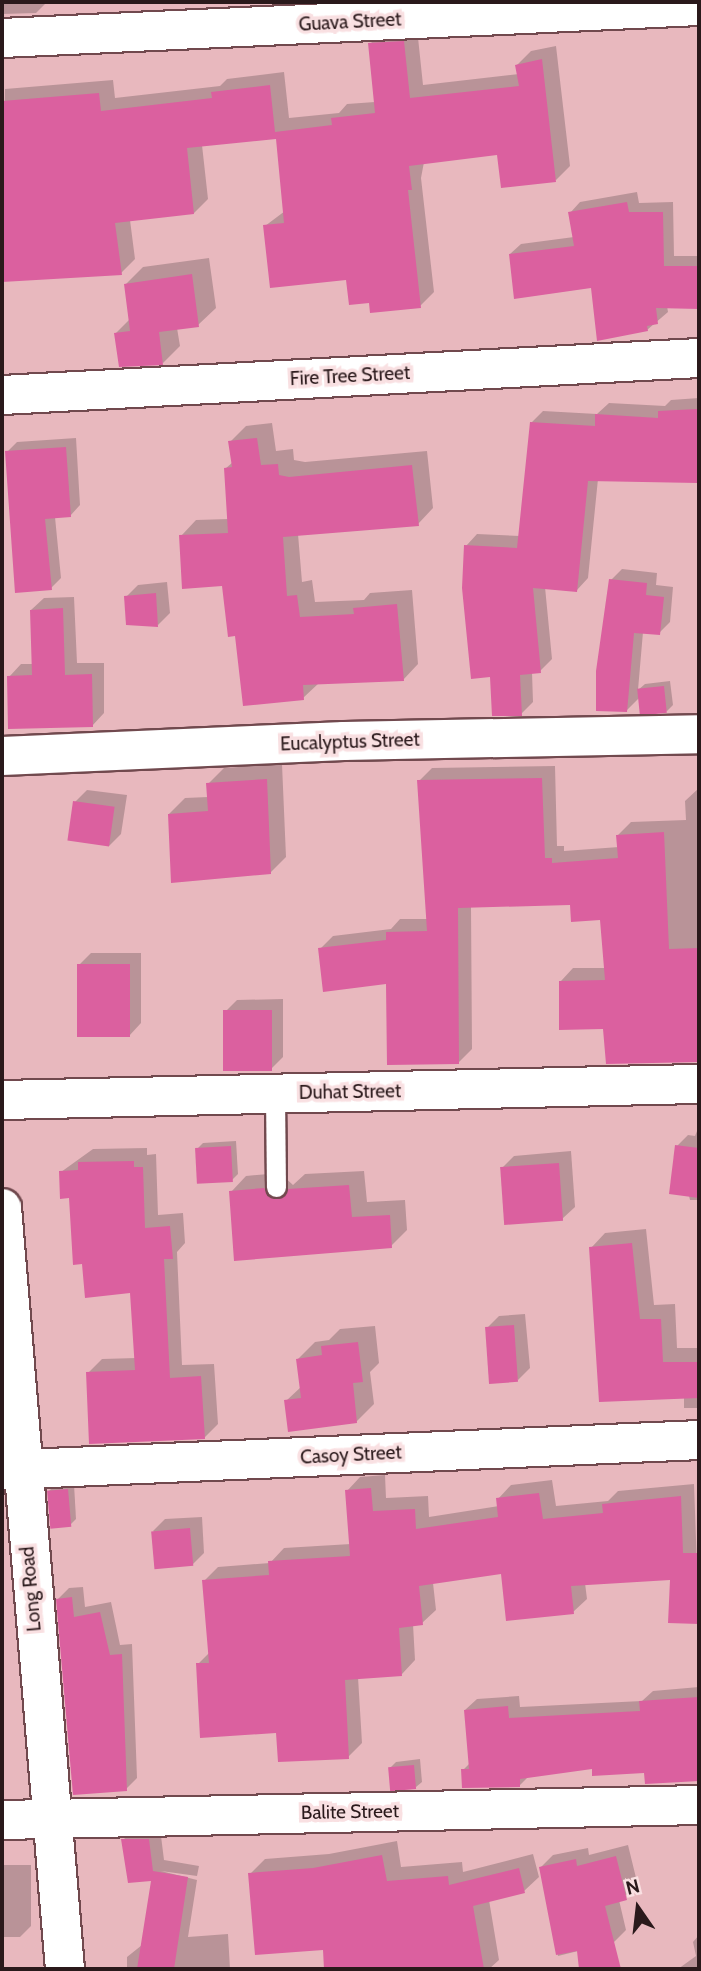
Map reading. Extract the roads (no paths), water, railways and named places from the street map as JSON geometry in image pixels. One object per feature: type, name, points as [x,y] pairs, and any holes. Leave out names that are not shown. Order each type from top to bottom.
[{"type":"street","name":"Guava Street","points":[[2,38],[699,6]]},
{"type":"street","name":"Fire Tree Street","points":[[2,395],[699,358]]},
{"type":"street","name":"Eucalyptus Street","points":[[2,756],[344,741],[699,734]]},
{"type":"street","name":"Duhat Street","points":[[2,1100],[699,1084]]},
{"type":"street","name":"Long Road","points":[[2,1208],[11,1469],[65,1969]]},
{"type":"street","name":"Casoy Street","points":[[11,1469],[699,1440]]},
{"type":"street","name":"Balite Street","points":[[2,1820],[699,1805]]},
{"type":"lane","points":[[275,1094],[276,1187]]}]
